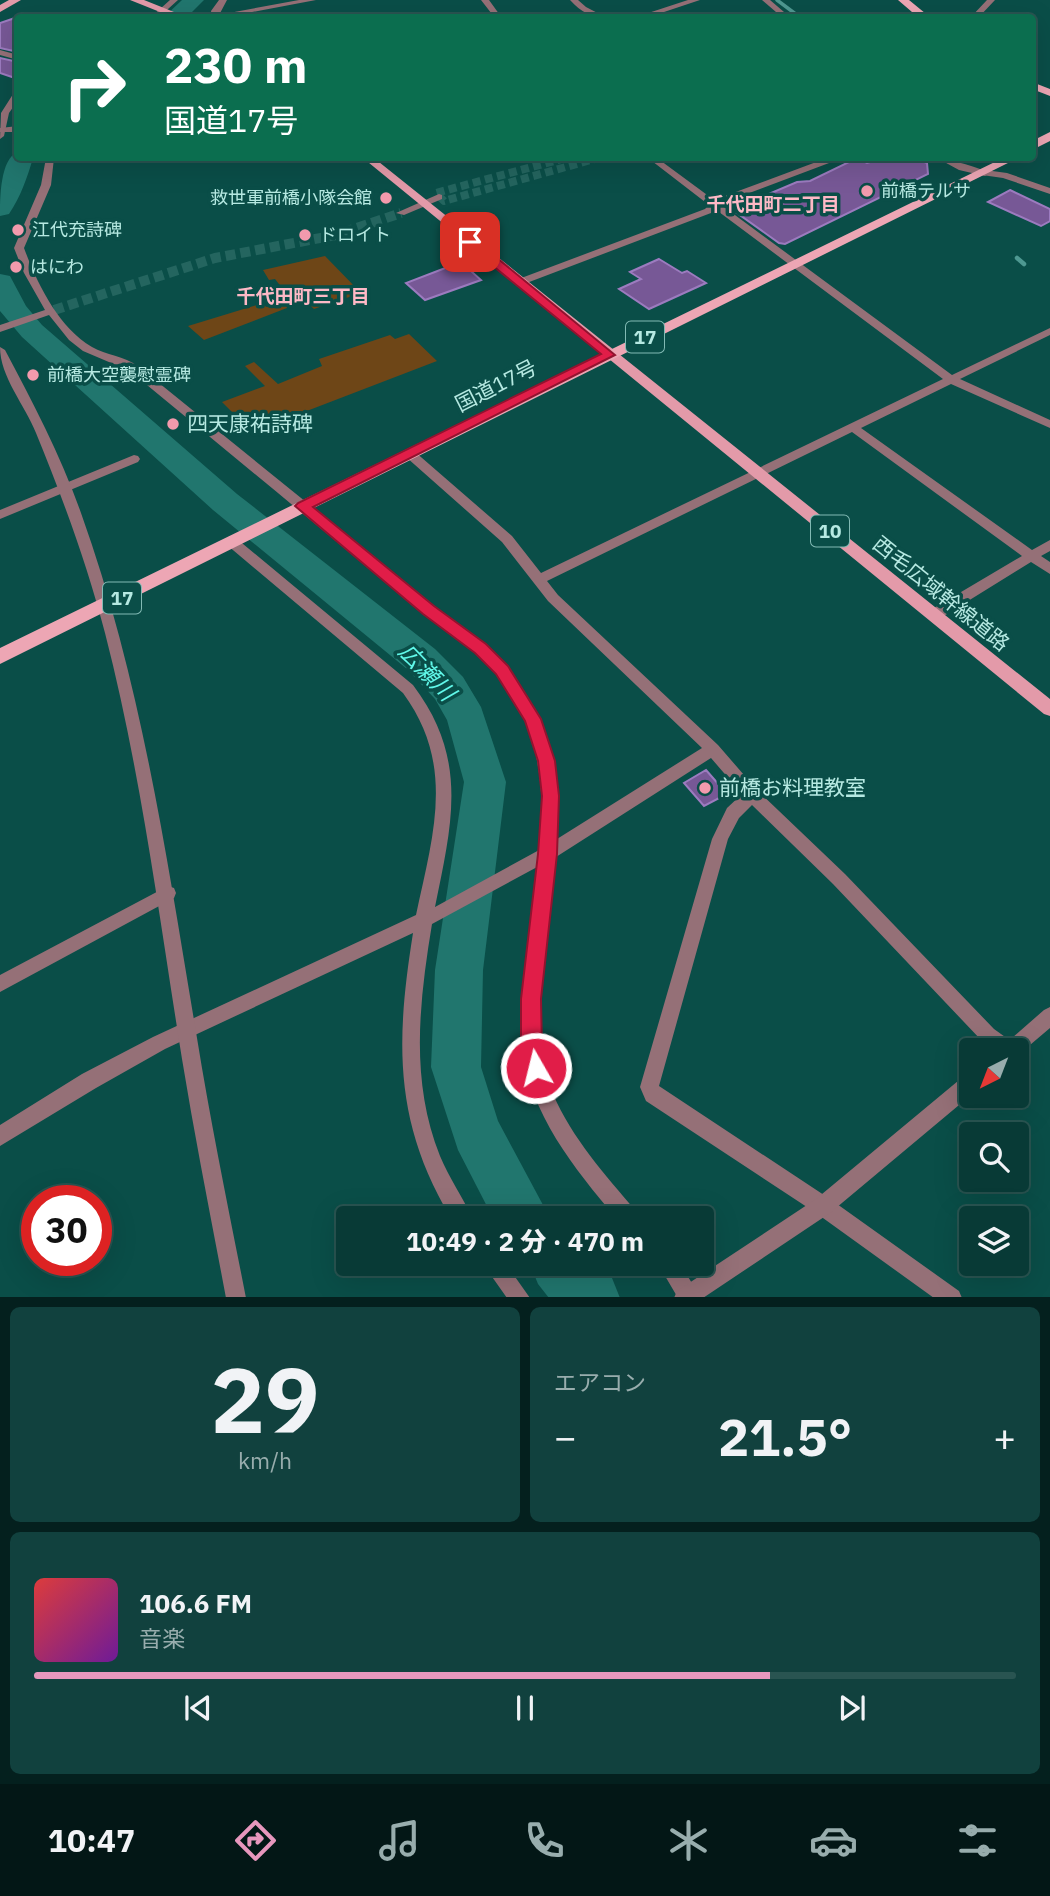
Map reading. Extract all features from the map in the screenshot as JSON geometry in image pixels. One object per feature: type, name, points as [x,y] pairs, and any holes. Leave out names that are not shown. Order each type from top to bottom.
[{"type":"highway","points":[[903,0],[921,14]]},
{"type":"highway","name":"国道17号","points":[[0,657],[793,264],[1007,161]]},
{"type":"main road","points":[[0,9],[16,0]]},
{"type":"main road","points":[[135,0],[175,14]]},
{"type":"main road","name":"西毛広域幹線道路","points":[[372,161],[1050,709]]},
{"type":"street","points":[[160,14],[174,0]]},
{"type":"street","points":[[220,14],[274,3],[312,0]]},
{"type":"street","points":[[485,0],[496,14]]},
{"type":"street","points":[[573,0],[583,9],[595,14]]},
{"type":"street","points":[[656,12],[696,0]]},
{"type":"street","points":[[766,0],[783,14]]},
{"type":"street","points":[[977,14],[991,0]]},
{"type":"street","points":[[8,131],[5,113],[14,99]]},
{"type":"street","points":[[50,161],[46,185],[20,243],[24,265],[48,312],[79,344],[127,363],[285,489],[428,610],[481,648],[502,670],[533,719],[547,761],[550,796],[547,854],[531,999],[531,1048],[541,1087],[562,1134],[619,1206]]},
{"type":"street","points":[[656,161],[949,379],[1050,424]]},
{"type":"street","points":[[520,282],[708,211],[713,205],[826,161]]},
{"type":"street","points":[[947,161],[962,168],[1004,175],[1050,191]]},
{"type":"street","points":[[401,213],[439,197]]},
{"type":"street","points":[[0,329],[48,312]]},
{"type":"street","points":[[538,580],[1050,331]]},
{"type":"street","points":[[0,350],[24,392],[66,489],[106,606],[158,834],[187,1030],[236,1297]]},
{"type":"street","points":[[852,427],[1050,569]]},
{"type":"street","points":[[410,454],[507,539],[553,598],[713,750],[752,795],[839,878],[992,1038]]},
{"type":"street","points":[[0,515],[134,459]]},
{"type":"street","points":[[238,539],[390,673],[421,705],[435,738],[444,781],[433,880],[411,1009],[410,1055],[422,1129],[432,1163],[455,1206]]},
{"type":"street","points":[[934,615],[1050,545]]},
{"type":"street","points":[[0,1136],[89,1081],[187,1030],[447,909],[510,875],[713,750]]},
{"type":"street","points":[[752,795],[733,813],[720,839],[649,1087],[653,1094],[823,1206],[952,1297]]},
{"type":"street","points":[[0,984],[168,893]]},
{"type":"street","points":[[1024,1038],[1050,1016]]},
{"type":"street","points":[[675,1276],[686,1296],[823,1206],[959,1093]]},
{"type":"street","points":[[503,1276],[520,1297]]},
{"type":"shaded area","points":[[325,256],[361,293],[314,309],[305,301],[204,340],[188,326],[263,303],[266,307],[290,298],[275,279],[269,280],[263,270]]},
{"type":"shaded area","points":[[409,334],[437,361],[252,432],[222,402],[265,386],[245,366],[254,362],[278,384],[322,366],[319,359],[390,335],[395,339]]},
{"type":"building","points":[[14,18],[14,51],[0,48],[0,23]]},
{"type":"building","points":[[0,58],[14,61],[14,78],[0,73]]},
{"type":"building","points":[[851,161],[927,163],[928,174],[785,244],[779,243],[737,213],[743,205],[797,182],[810,181]]},
{"type":"building","points":[[1010,190],[1050,209],[1050,221],[1041,226],[988,202]]},
{"type":"building","points":[[659,259],[706,283],[649,309],[619,289],[641,279],[630,272]]},
{"type":"building","points":[[461,262],[481,280],[425,300],[406,283]]},
{"type":"building","name":"前橋お料理教室","points":[[706,770],[727,794],[704,806],[684,783]]},
{"type":"waterway","name":"広瀬川","points":[[178,14],[194,0]]},
{"type":"waterway","points":[[777,0],[796,14]]},
{"type":"waterway","name":"広瀬川","points":[[0,208],[10,191],[20,161]]},
{"type":"waterway","points":[[1017,258],[1024,264]]},
{"type":"waterway","name":"広瀬川","points":[[0,282],[13,309],[32,331],[225,502],[421,659],[449,688],[467,718],[485,782],[459,970],[456,1067],[476,1132],[516,1206]]},
{"type":"waterway","name":"広瀬川","points":[[567,1276],[591,1297]]},
{"type":"tunnel","points":[[554,161],[436,193],[444,201],[587,161]]},
{"type":"tunnel","points":[[54,310],[215,258],[336,235],[401,213]]},
{"type":"place","name":"前橋テルサ","points":[[867,191]]},
{"type":"place","name":"救世軍前橋小隊会館","points":[[386,198]]},
{"type":"place","name":"江代充詩碑","points":[[18,230]]},
{"type":"place","name":"ドロイト","points":[[305,235]]},
{"type":"place","name":"はにわ","points":[[16,267]]},
{"type":"place","name":"前橋大空襲慰霊碑","points":[[33,375]]},
{"type":"place","name":"四天康祐詩碑","points":[[173,424]]},
{"type":"place","name":"前橋お料理教室","points":[[705,788]]},
{"type":"district","name":"千代田町二丁目","points":[[773,204]]},
{"type":"district","name":"千代田町三丁目","points":[[303,296]]},
{"type":"route","points":[[470,242],[609,355],[303,506],[428,610],[481,648],[502,670],[533,719],[547,761],[550,796],[547,854],[531,999],[531,1048],[536,1068]]}]
